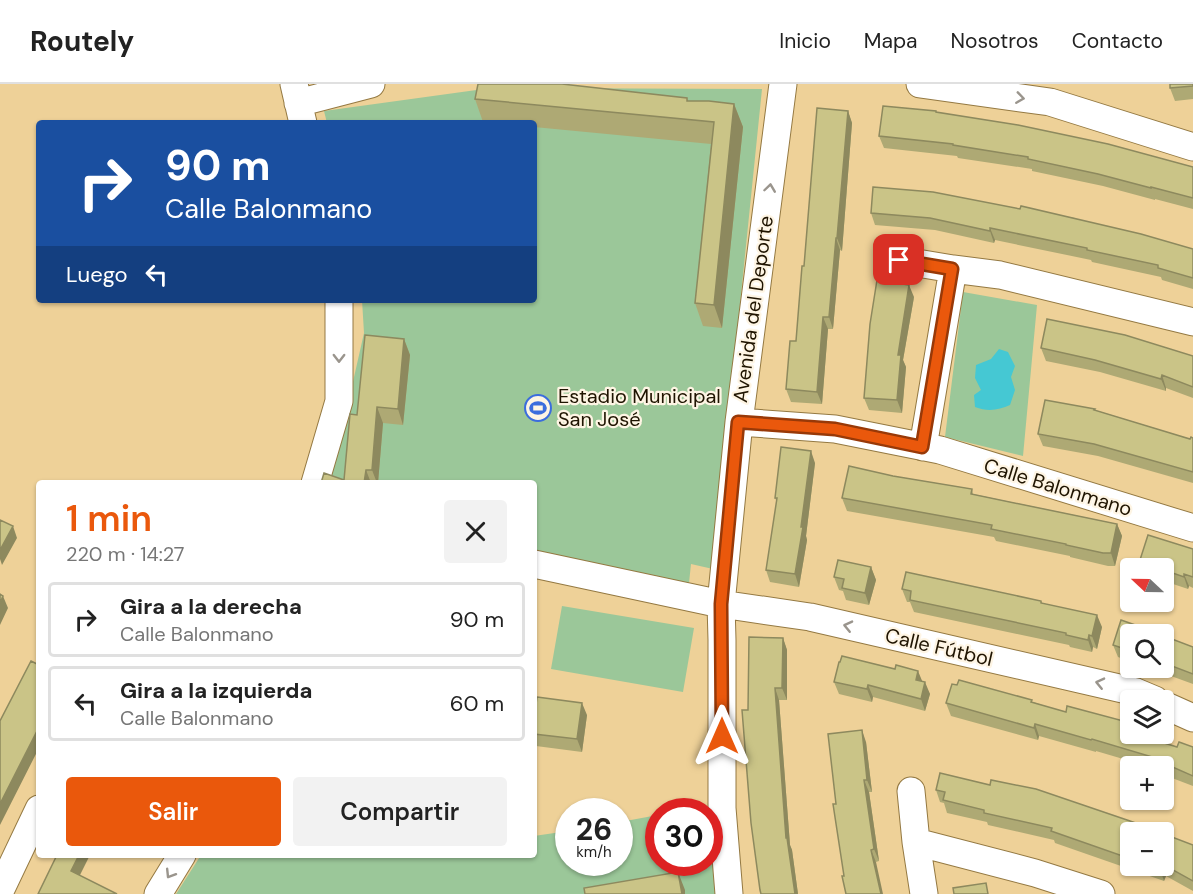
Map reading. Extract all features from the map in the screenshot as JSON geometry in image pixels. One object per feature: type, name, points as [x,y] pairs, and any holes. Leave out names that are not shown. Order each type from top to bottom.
[{"type":"street","points":[[298,103],[371,84]]},
{"type":"street","name":"Avenida del Deporte","points":[[729,894],[722,808],[721,604],[738,422],[783,84]]},
{"type":"street","points":[[920,84],[1050,102],[1193,147]]},
{"type":"street","points":[[899,260],[1000,276],[1193,322]]},
{"type":"street","points":[[922,447],[952,269]]},
{"type":"street","points":[[316,480],[339,401],[339,303]]},
{"type":"street","name":"Calle Balonmano","points":[[738,422],[835,429],[940,450],[1193,528]]},
{"type":"street","name":"Calle Fútbol","points":[[537,565],[721,604],[822,620],[1128,690]]},
{"type":"street","points":[[1174,709],[1193,718]]},
{"type":"street","points":[[911,791],[924,894]]},
{"type":"street","points":[[0,891],[36,815]]},
{"type":"street","points":[[916,842],[1035,873],[1101,894]]},
{"type":"street","points":[[158,894],[180,858]]},
{"type":"green space","name":"Estadio Municipal San José","points":[[491,88],[762,89],[713,569],[691,564],[689,583],[537,551],[537,480],[331,480],[364,333],[362,303],[537,303],[537,120],[326,120],[324,111]]},
{"type":"green space","points":[[963,292],[1037,305],[1023,456],[945,437]]},
{"type":"green space","points":[[562,606],[694,628],[683,692],[551,669]]},
{"type":"green space","points":[[645,817],[645,876],[714,876],[715,894],[176,894],[199,858],[537,858],[537,836],[555,833],[555,876],[633,876],[633,820]]},
{"type":"water","points":[[999,349],[1008,352],[1015,366],[1011,377],[1015,390],[1010,405],[984,410],[975,407],[974,395],[981,390],[975,378],[976,365],[991,359]]},
{"type":"building","points":[[478,84],[562,84],[687,98],[687,101],[734,104],[714,305],[695,303],[714,122],[475,99]]},
{"type":"building","points":[[1170,84],[1193,84],[1193,86],[1170,88]]},
{"type":"building","points":[[883,106],[936,111],[1018,125],[1108,144],[1193,167],[1193,198],[1028,159],[1028,157],[953,144],[879,136]]},
{"type":"building","points":[[817,108],[848,111],[829,317],[823,317],[817,392],[786,389],[790,341],[796,341]]},
{"type":"building","points":[[873,187],[933,192],[1020,209],[1021,206],[1141,234],[1193,249],[1193,278],[1158,268],[1158,265],[990,228],[990,231],[930,218],[871,213]]},
{"type":"building","points":[[877,280],[909,285],[898,355],[901,355],[897,400],[864,398],[870,324]]},
{"type":"building","points":[[1047,319],[1125,335],[1193,356],[1193,387],[1162,375],[1161,379],[1095,360],[1041,348]]},
{"type":"building","points":[[365,335],[404,339],[398,409],[377,407],[372,470],[366,470],[364,480],[344,480],[350,414],[357,415]]},
{"type":"building","points":[[1045,400],[1095,409],[1190,439],[1191,437],[1193,438],[1193,472],[1094,444],[1038,434]]},
{"type":"building","points":[[781,447],[811,451],[801,527],[803,527],[795,574],[766,570],[777,498],[775,498]]},
{"type":"building","points":[[849,466],[972,489],[971,494],[1117,524],[1111,553],[991,529],[992,525],[842,498]]},
{"type":"building","points":[[324,473],[344,480],[322,480]]},
{"type":"building","points":[[0,520],[13,526],[0,550]]},
{"type":"building","points":[[1148,535],[1193,549],[1193,577],[1174,574],[1174,558],[1141,558]]},
{"type":"building","points":[[838,560],[871,567],[865,593],[842,588],[844,579],[834,577]]},
{"type":"building","points":[[906,572],[1097,615],[1092,636],[1089,635],[1088,640],[1066,635],[1066,633],[910,600],[911,591],[902,589]]},
{"type":"building","points":[[1121,620],[1132,624],[1120,624],[1120,647],[1113,645]]},
{"type":"building","points":[[749,637],[783,638],[782,688],[775,688],[786,838],[795,894],[761,894],[760,890],[751,823],[742,710],[748,710]]},
{"type":"building","points":[[1174,640],[1193,647],[1193,674],[1174,667]]},
{"type":"building","points":[[842,656],[895,669],[896,665],[918,671],[916,680],[925,682],[921,699],[868,685],[867,689],[834,682]]},
{"type":"building","points":[[31,661],[36,664],[36,733],[0,804],[0,721]]},
{"type":"building","points":[[959,680],[1066,712],[1067,706],[1120,720],[1120,744],[1168,744],[1177,747],[1179,742],[1193,747],[1193,776],[1174,768],[1174,756],[1149,756],[1035,724],[1034,728],[946,703],[952,684],[957,685]]},
{"type":"building","points":[[537,697],[582,703],[577,739],[537,734]]},
{"type":"building","points":[[862,730],[867,780],[864,780],[874,849],[871,850],[881,894],[846,894],[833,804],[836,804],[828,734]]},
{"type":"building","points":[[940,773],[990,785],[991,780],[1036,789],[1132,822],[1120,822],[1120,855],[1051,831],[1052,828],[984,813],[984,810],[943,800],[945,792],[936,790]]},
{"type":"building","points":[[1174,838],[1193,845],[1193,881],[1174,871]]},
{"type":"building","points":[[56,858],[78,858],[71,871],[117,894],[38,894]]},
{"type":"building","points":[[654,876],[679,876],[682,894],[585,894],[584,888]]},
{"type":"building","points":[[986,883],[988,894],[954,894],[953,888]]},
{"type":"place","name":"Estadio Municipal San José","points":[[538,408]]},
{"type":"route","points":[[722,736],[721,604],[738,422],[835,429],[922,447],[952,269],[899,260]]}]
